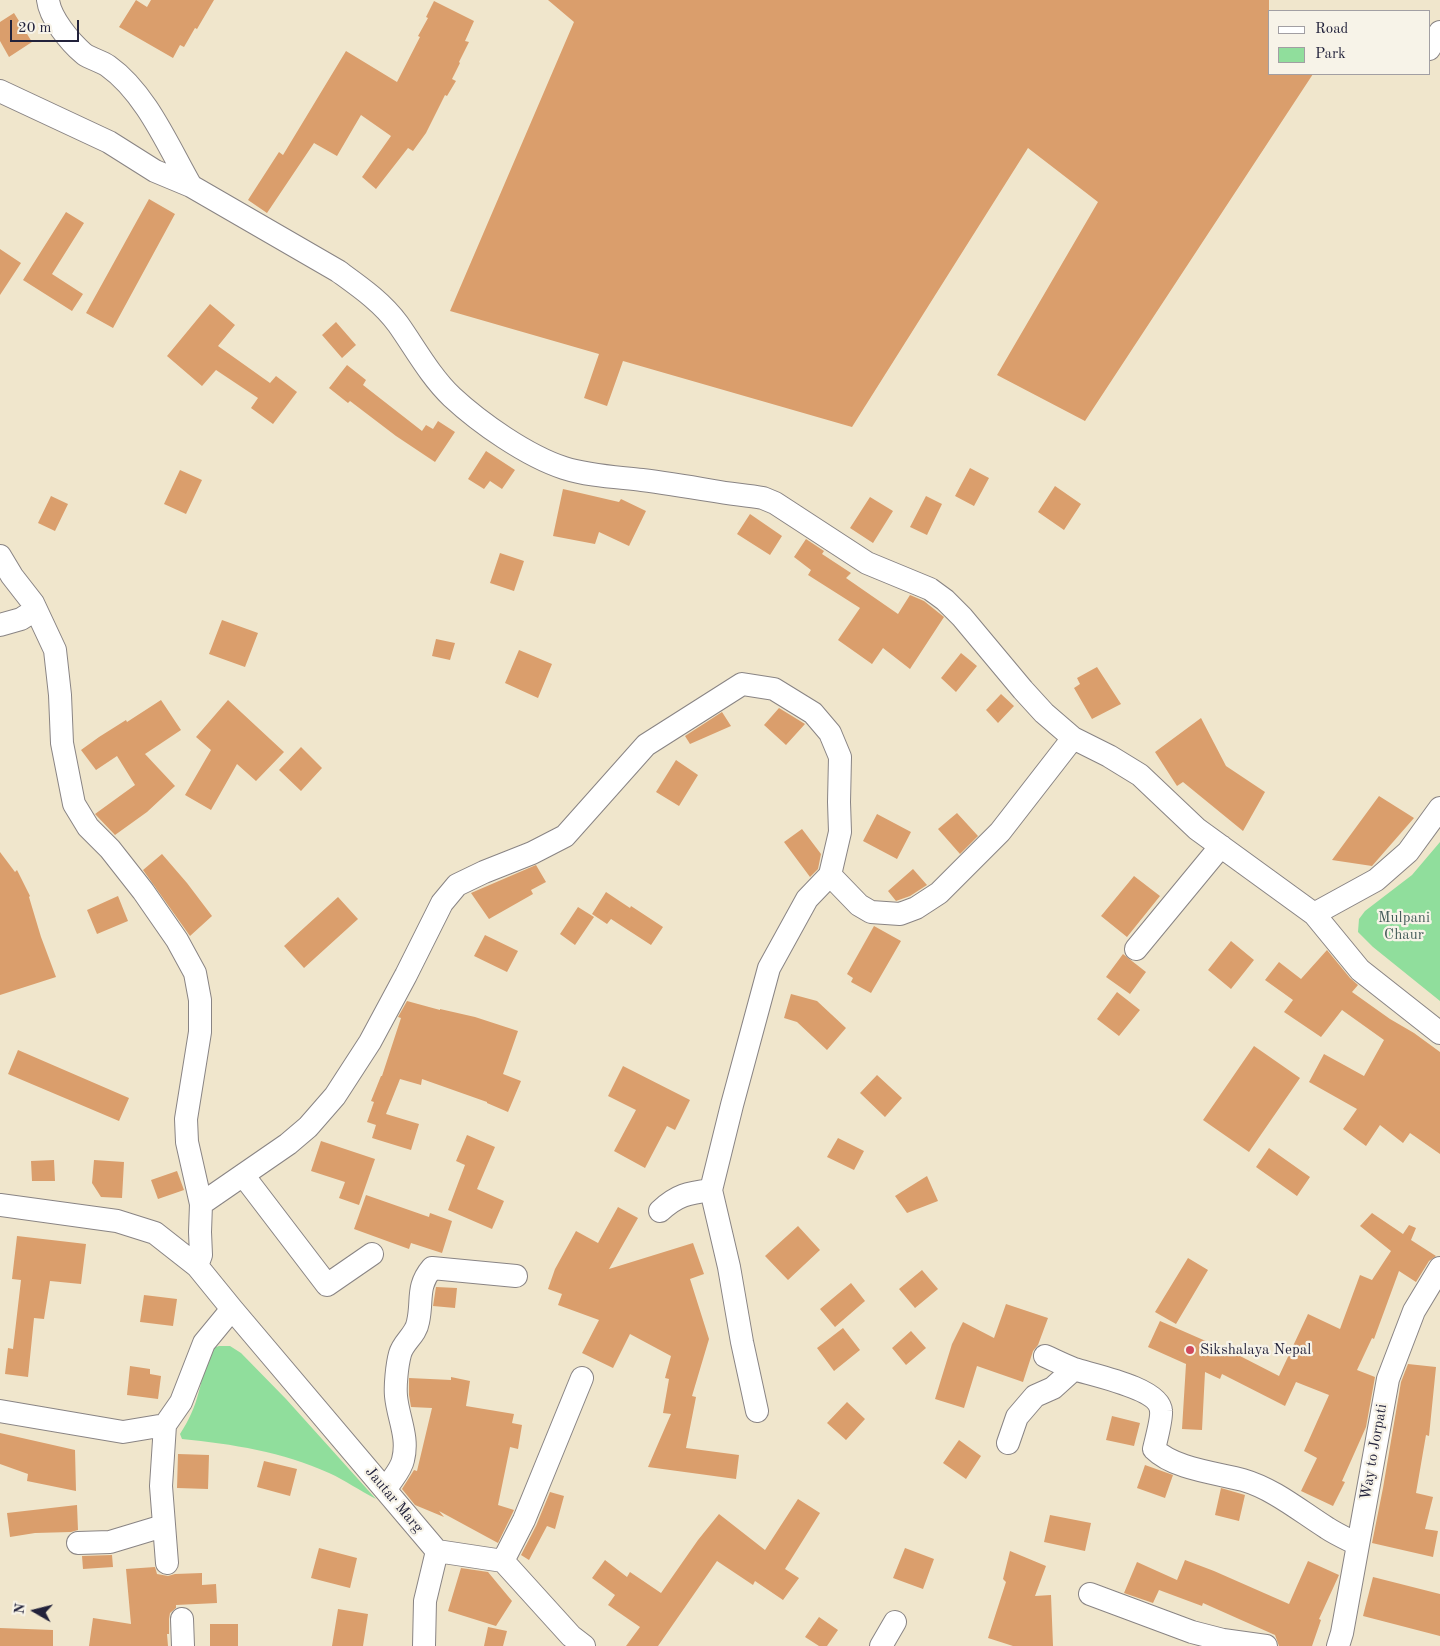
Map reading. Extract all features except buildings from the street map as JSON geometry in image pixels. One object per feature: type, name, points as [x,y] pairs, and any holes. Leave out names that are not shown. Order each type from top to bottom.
[{"type":"street","points":[[48,0],[48,4],[60,27],[85,54],[108,66],[129,85],[147,109],[191,186]]},
{"type":"street","points":[[1430,47],[1440,32]]},
{"type":"street","points":[[0,91],[109,142],[155,170],[191,186],[338,272],[360,287],[381,304],[397,323],[416,353],[452,396],[474,415],[518,447],[534,456],[564,468],[586,473],[676,484],[763,498],[867,563],[930,589],[945,600],[962,617],[1044,713],[1073,738],[1109,756],[1140,775],[1198,829],[1314,914],[1360,970],[1440,1033]]},
{"type":"street","points":[[0,556],[33,604],[55,650],[60,695],[62,742],[74,804],[88,827],[110,849],[143,891],[177,940],[196,973],[200,1000],[200,1032],[186,1119],[186,1142],[201,1204],[201,1255],[197,1266]]},
{"type":"street","points":[[0,625],[21,619],[36,610]]},
{"type":"street","points":[[201,1204],[308,1127],[335,1096],[370,1042],[442,903],[457,885],[532,853],[565,836],[646,744],[742,684],[774,689],[813,713],[830,733],[840,757],[840,832],[830,875],[807,899],[769,968],[732,1105],[712,1190],[757,1411]]},
{"type":"street","points":[[830,875],[859,905],[871,912],[900,914],[916,908],[939,893],[1000,832],[1073,738]]},
{"type":"street","points":[[1314,914],[1376,880],[1408,852],[1440,808]]},
{"type":"street","points":[[1136,949],[1221,846]]},
{"type":"street","points":[[243,1175],[327,1285],[372,1254]]},
{"type":"street","points":[[660,1211],[671,1201],[688,1193],[712,1190]]},
{"type":"street","name":"Jautar Marg","points":[[0,1205],[117,1221],[156,1233],[197,1266],[437,1551]]},
{"type":"street","points":[[386,1489],[403,1462],[406,1441],[396,1396],[398,1369],[400,1354],[404,1344],[417,1330],[421,1288],[425,1277],[432,1268],[516,1276]]},
{"type":"street","name":"Way to Jorpati","points":[[1338,1646],[1342,1633],[1388,1379],[1414,1311],[1440,1268]]},
{"type":"street","points":[[166,1563],[161,1486],[165,1425],[181,1402],[204,1343],[232,1309]]},
{"type":"street","points":[[1045,1356],[1074,1369],[1131,1386],[1157,1401],[1162,1410],[1154,1449],[1163,1457],[1267,1489],[1329,1530],[1357,1544]]},
{"type":"street","points":[[1008,1443],[1017,1416],[1035,1396],[1053,1388],[1074,1369]]},
{"type":"street","points":[[503,1561],[524,1520],[582,1378]]},
{"type":"street","points":[[0,1411],[123,1432],[165,1425]]},
{"type":"street","points":[[78,1543],[110,1542],[163,1526]]},
{"type":"street","points":[[424,1646],[424,1601],[437,1551],[503,1561],[571,1636],[584,1646]]},
{"type":"street","points":[[1090,1594],[1192,1632],[1223,1640],[1266,1646]]},
{"type":"street","points":[[182,1619],[183,1646]]},
{"type":"street","points":[[881,1646],[895,1622]]},
{"type":"green space","name":"Mulpani Chaur","points":[[1440,842],[1440,1001],[1373,947],[1358,932],[1359,919],[1365,911],[1412,875]]},
{"type":"green space","points":[[219,1346],[230,1346],[241,1353],[286,1399],[376,1499],[335,1476],[275,1454],[220,1443],[182,1439],[180,1434],[196,1402],[210,1349]]},
{"type":"place","name":"Sikshalaya Nepal","points":[[1190,1350]]}]
